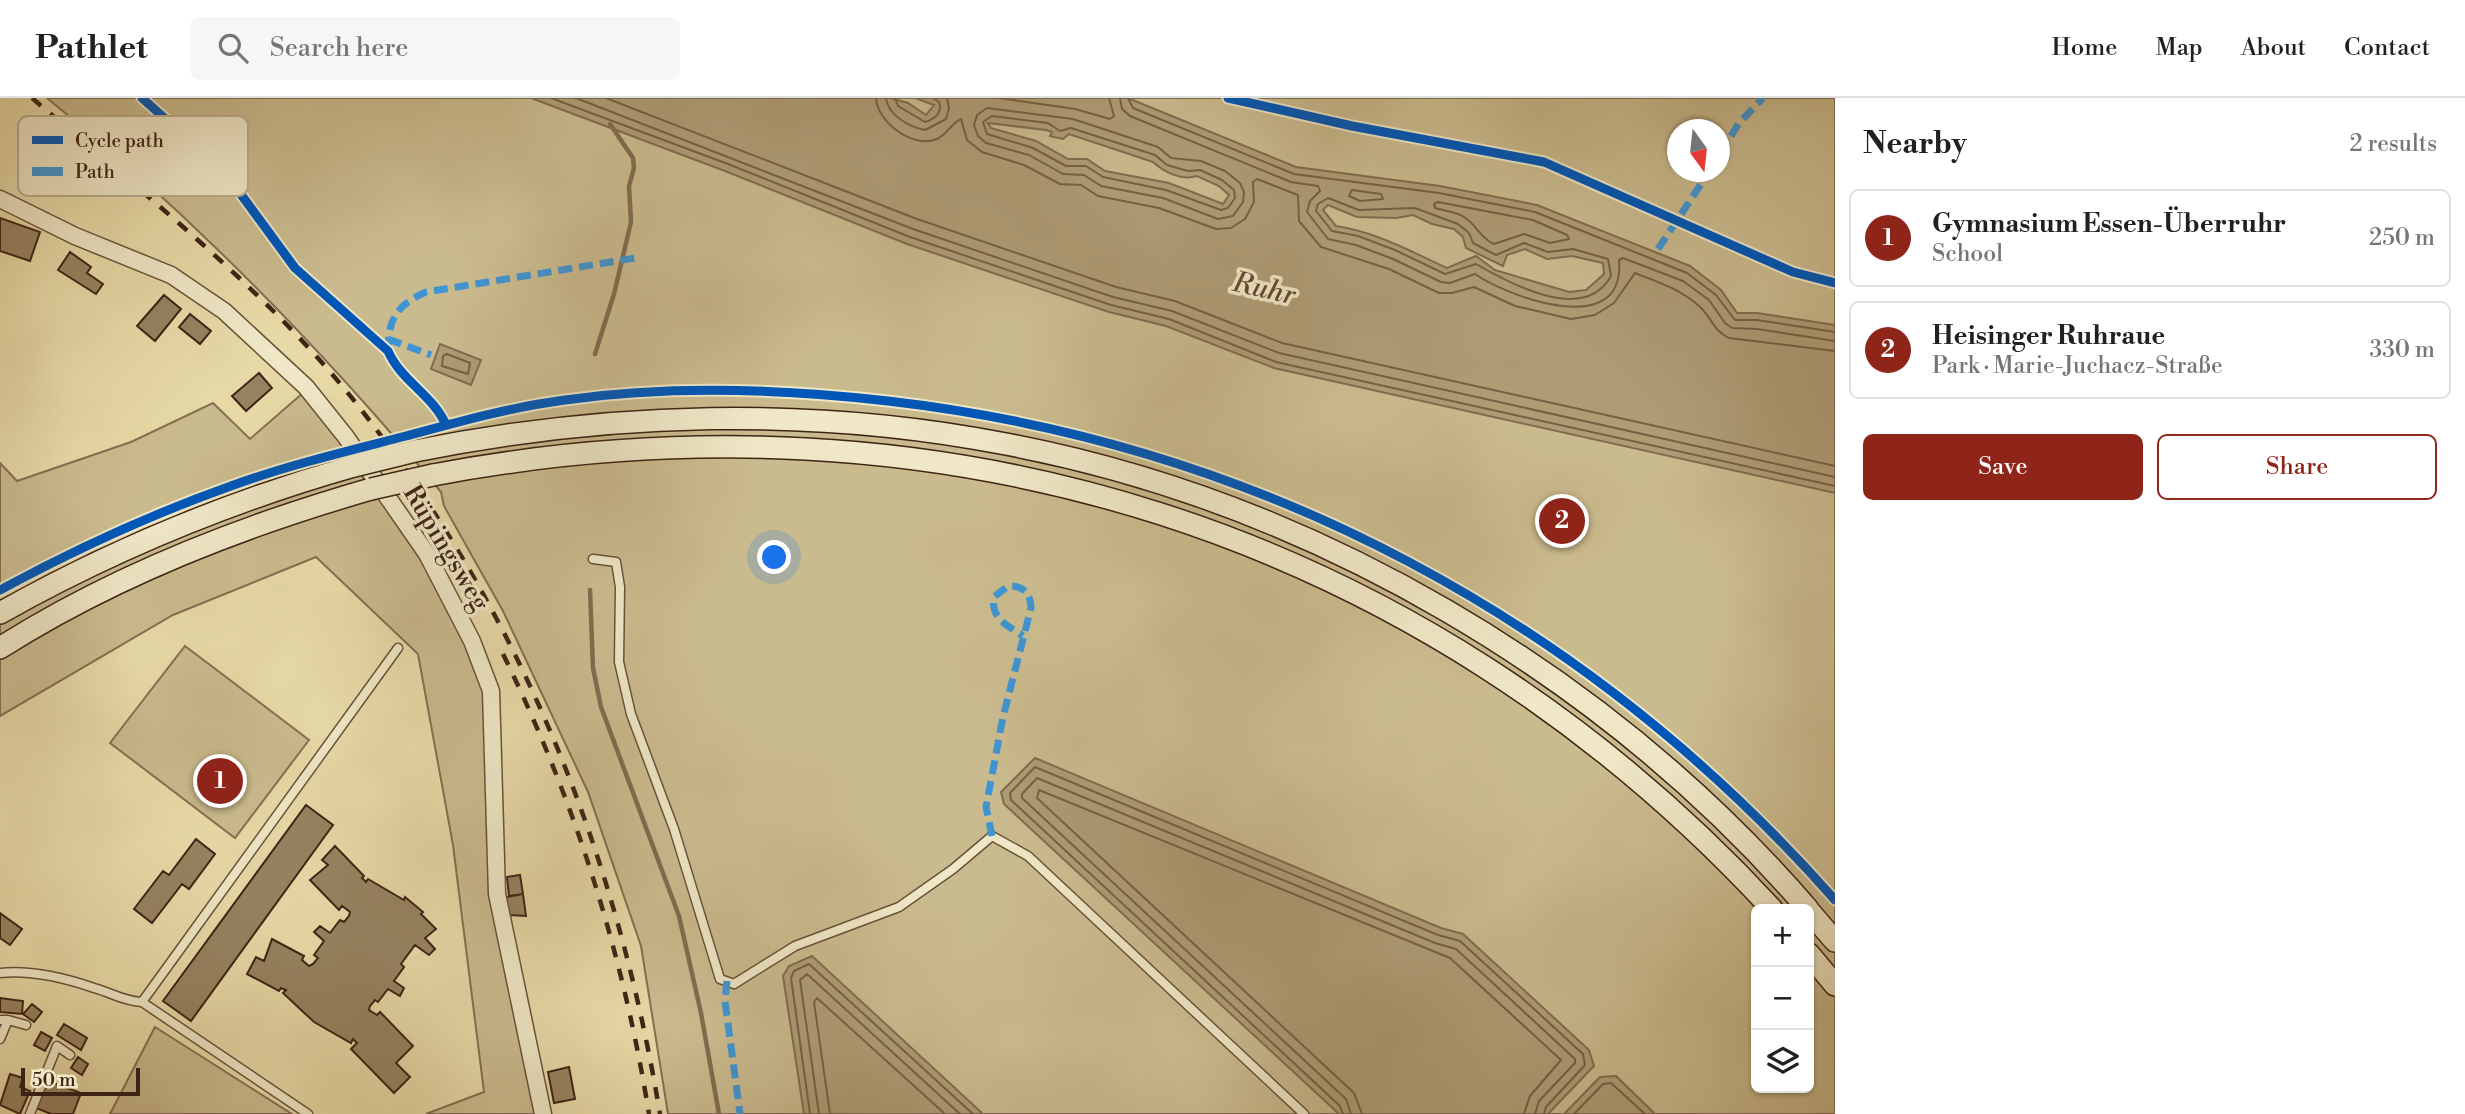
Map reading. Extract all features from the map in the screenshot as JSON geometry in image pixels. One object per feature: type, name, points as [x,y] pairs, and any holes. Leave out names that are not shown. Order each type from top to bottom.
[{"type":"main road","points":[[0,613],[66,577],[163,532],[246,500],[354,466],[415,451],[537,430],[633,421],[745,418],[829,421],[1006,444],[1168,487],[1250,516],[1322,547],[1441,608],[1504,646],[1642,748],[1715,811],[1802,904]]},
{"type":"main road","points":[[0,648],[93,596],[251,527],[371,489],[433,475],[551,456],[638,448],[746,445],[930,459],[1008,474],[1161,513],[1242,542],[1413,622],[1484,667],[1628,771],[1696,831],[1767,904]]},
{"type":"main road","points":[[1814,917],[1835,941]]},
{"type":"main road","points":[[1814,960],[1835,985]]},
{"type":"street","name":"Rüpingsweg","points":[[0,199],[75,236],[171,275],[224,311],[306,387],[346,437],[427,554],[472,641],[491,691],[497,894],[543,1114]]},
{"type":"lane","points":[[593,559],[616,562],[620,587],[619,662],[631,714],[674,829],[720,979],[734,984],[795,946],[899,907],[953,869],[992,836],[1028,856],[1304,1114]]},
{"type":"lane","points":[[142,1002],[398,648]]},
{"type":"lane","points":[[0,973],[41,975],[96,988],[125,1001],[142,1002],[308,1114]]},
{"type":"lane","points":[[0,1040],[4,1020],[26,1025]]},
{"type":"lane","points":[[30,1114],[57,1046],[70,1055]]},
{"type":"shaded area","points":[[47,98],[1835,98],[1835,1114],[668,1114],[641,946],[588,792],[503,611],[444,506],[441,492],[350,387],[254,286],[160,196],[248,196],[248,116],[69,116]]},
{"type":"shaded area","points":[[304,392],[347,448],[229,483],[172,506],[0,587],[0,463],[17,481],[131,442],[213,403],[250,439]]},
{"type":"shaded area","points":[[359,474],[368,482],[0,638],[0,623],[117,562],[240,513]]},
{"type":"shaded area","points":[[383,494],[425,556],[487,692],[492,871],[538,1114],[426,1114],[484,1092],[453,845],[418,654],[316,557],[173,615],[0,716],[0,653],[178,561]]},
{"type":"shaded area","points":[[185,646],[309,740],[235,838],[110,743]]},
{"type":"shaded area","points":[[155,1027],[292,1114],[110,1114]]},
{"type":"water","name":"Ruhr","points":[[531,98],[890,98],[908,103],[926,115],[934,105],[915,98],[1128,98],[1296,167],[1440,186],[1537,205],[1690,266],[1721,290],[1737,313],[1757,313],[1835,325],[1835,493],[1274,368],[1166,326],[1109,312],[907,244],[725,171]],"holes":[[[988,123],[1046,130],[1052,132],[1050,136],[1063,139],[1069,134],[1153,162],[1173,175],[1197,176],[1219,186],[1229,195],[1223,204],[1169,183],[1105,171],[1087,159],[1068,159],[1036,141],[991,128]],[[1328,205],[1357,217],[1396,218],[1413,215],[1432,224],[1454,229],[1463,237],[1466,248],[1503,266],[1507,255],[1525,249],[1547,259],[1572,256],[1603,263],[1604,274],[1586,290],[1569,292],[1495,270],[1476,256],[1447,268],[1379,237],[1336,226],[1323,210]]]},
{"type":"water","points":[[440,344],[481,360],[471,385],[431,369]]},
{"type":"water","points":[[1035,758],[1441,928],[1463,934],[1589,1050],[1594,1066],[1548,1114],[1339,1114],[1004,804],[1001,792]]},
{"type":"water","points":[[812,956],[983,1114],[804,1114],[783,976],[789,966]]},
{"type":"water","points":[[1616,1076],[1655,1114],[1564,1114],[1600,1077]]},
{"type":"building","points":[[0,218],[40,232],[30,261],[0,251]]},
{"type":"building","points":[[70,252],[91,267],[87,273],[103,284],[96,294],[58,270]]},
{"type":"building","points":[[164,295],[181,309],[155,341],[137,326]]},
{"type":"building","points":[[190,314],[211,331],[200,344],[179,327]]},
{"type":"building","points":[[259,373],[272,388],[246,411],[232,396]]},
{"type":"building","points":[[306,805],[333,825],[191,1021],[163,1001]]},
{"type":"building","points":[[196,839],[215,854],[189,889],[182,884],[152,923],[134,909],[163,871],[169,875]]},
{"type":"building","points":[[335,846],[364,876],[362,878],[366,882],[368,879],[404,900],[405,897],[423,912],[421,914],[436,929],[425,938],[435,949],[429,955],[415,945],[401,964],[404,967],[394,981],[404,988],[400,996],[388,989],[378,1002],[375,1000],[370,1006],[369,1010],[377,1015],[380,1012],[413,1046],[396,1063],[410,1077],[394,1093],[351,1049],[357,1043],[353,1039],[351,1043],[314,1022],[283,993],[286,990],[281,988],[279,991],[247,974],[256,957],[264,961],[272,939],[304,956],[302,960],[309,966],[313,964],[318,958],[314,955],[324,941],[314,932],[320,926],[330,933],[340,920],[344,922],[349,916],[350,912],[342,906],[339,910],[310,880],[328,865],[322,860]]},
{"type":"building","points":[[520,875],[523,894],[509,896],[507,877]]},
{"type":"building","points":[[523,894],[526,916],[508,915],[506,897]]},
{"type":"building","points":[[0,913],[22,929],[10,945],[0,938]]},
{"type":"building","points":[[0,998],[23,1001],[22,1014],[0,1012]]},
{"type":"building","points":[[32,1004],[42,1012],[34,1022],[23,1014]]},
{"type":"building","points":[[64,1024],[87,1038],[81,1050],[57,1035]]},
{"type":"building","points":[[41,1032],[52,1038],[45,1051],[34,1045]]},
{"type":"building","points":[[78,1057],[88,1064],[82,1075],[71,1068]]},
{"type":"building","points":[[569,1067],[575,1099],[554,1103],[548,1072]]},
{"type":"building","points":[[10,1074],[23,1078],[20,1087],[30,1091],[20,1114],[0,1105]]},
{"type":"building","points":[[46,1080],[81,1093],[73,1114],[51,1114],[36,1108]]},
{"type":"waterway","points":[[595,354],[614,294],[631,222],[629,186],[634,168],[633,158],[610,124]]},
{"type":"waterway","points":[[590,590],[593,668],[601,707],[679,916],[701,1013],[719,1114]]},
{"type":"railway","points":[[32,98],[53,116]]},
{"type":"railway","points":[[147,196],[248,286],[327,369],[363,412],[420,491],[471,573],[516,657],[556,744],[590,833],[618,925],[641,1018],[660,1114]]},
{"type":"railway","points":[[503,654],[553,765],[593,879],[625,995],[649,1114]]},
{"type":"marked path","points":[[1730,138],[1739,123],[1763,98]]},
{"type":"marked path","points":[[1658,249],[1702,182]]},
{"type":"marked path","points":[[388,351],[390,331],[396,315],[407,302],[426,292],[635,258]]},
{"type":"marked path","points":[[388,339],[431,355]]},
{"type":"marked path","points":[[992,836],[986,807],[1003,717],[1031,608],[1025,591],[1008,586],[994,597],[995,611],[1001,621],[1023,636]]},
{"type":"marked path","points":[[727,981],[725,1001],[740,1114]]},
{"type":"cycle path","points":[[142,98],[162,116]]},
{"type":"cycle path","points":[[1228,98],[1352,126],[1544,162],[1793,272],[1835,283]]},
{"type":"cycle path","points":[[242,196],[295,268],[388,351],[401,371],[433,405],[446,425]]},
{"type":"cycle path","points":[[0,590],[172,508],[253,478],[465,420],[545,403],[645,392],[768,391],[888,401],[1025,423],[1158,458],[1286,504],[1408,562],[1525,630],[1635,710],[1739,800],[1835,900]]},
{"type":"place","name":"Heisinger Ruhraue","points":[[1562,521]]},
{"type":"place","name":"Gymnasium Essen-Überruhr","points":[[220,781]]}]
